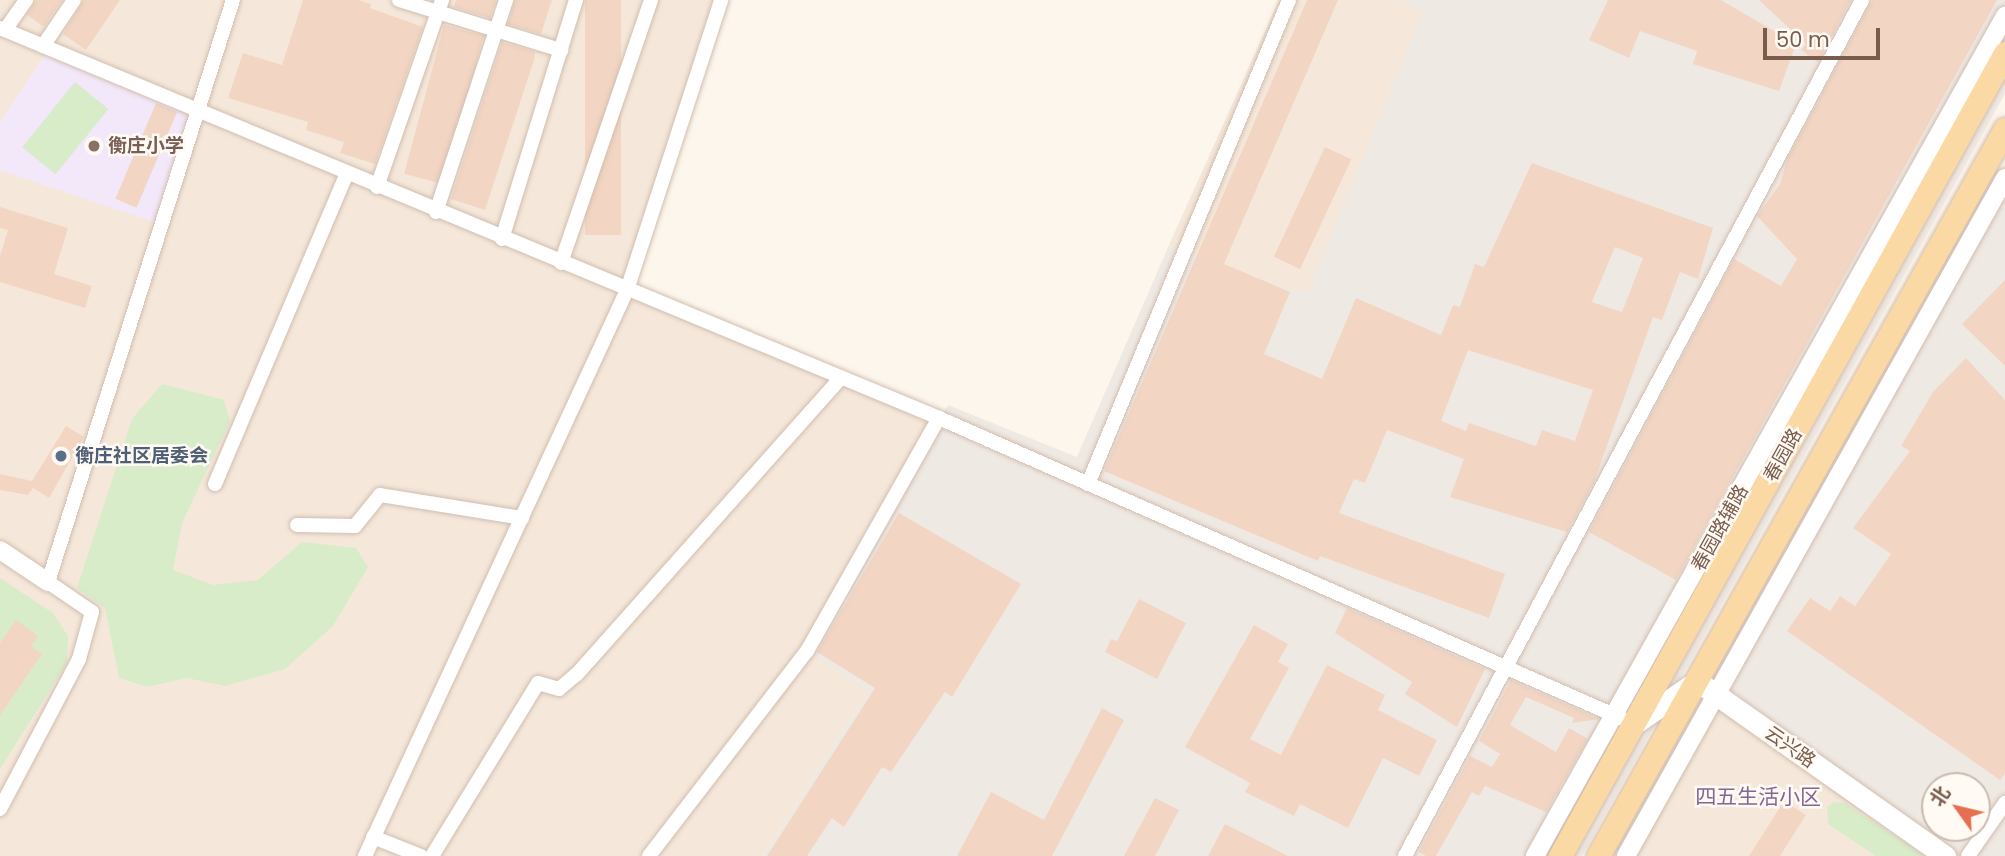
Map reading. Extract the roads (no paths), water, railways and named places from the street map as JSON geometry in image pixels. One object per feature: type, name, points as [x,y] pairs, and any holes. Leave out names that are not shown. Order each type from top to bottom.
[{"type":"main road","name":"春园路","points":[[1560,856],[1624,719],[2005,53]]},
{"type":"main road","name":"春园路","points":[[1598,856],[2005,130]]},
{"type":"main road","points":[[1624,719],[1697,681]]},
{"type":"main road","name":"云兴路","points":[[1697,681],[1944,856]]},
{"type":"street","points":[[26,0],[3,29],[346,175],[939,418],[1624,719]]},
{"type":"street","points":[[43,46],[74,0]]},
{"type":"street","points":[[48,582],[233,0]]},
{"type":"street","points":[[399,0],[440,6],[496,30],[561,50]]},
{"type":"street","points":[[436,212],[506,0]]},
{"type":"street","points":[[502,239],[576,0]]},
{"type":"street","points":[[561,263],[651,0]]},
{"type":"street","points":[[365,856],[627,290],[721,0]]},
{"type":"street","points":[[1088,484],[1289,0]]},
{"type":"street","points":[[1405,856],[1503,666],[1862,0]]},
{"type":"street","points":[[377,187],[440,6]]},
{"type":"street","name":"春园路辅路","points":[[1535,856],[1624,719],[2005,16]]},
{"type":"street","points":[[215,484],[346,175]]},
{"type":"street","points":[[1626,856],[2005,178]]},
{"type":"street","points":[[432,856],[538,683],[559,689],[577,674],[841,378]]},
{"type":"street","points":[[649,856],[807,651],[939,418]]},
{"type":"street","points":[[297,524],[355,526],[380,495],[522,518]]},
{"type":"street","points":[[0,550],[92,612],[79,659],[0,809]]},
{"type":"street","points":[[1968,856],[2005,803]]},
{"type":"street","points":[[373,837],[421,856]]},
{"type":"place","name":"衡庄小学","points":[[94,146]]},
{"type":"place","name":"衡庄社区居委会","points":[[61,456]]},
{"type":"district","name":"四五生活小区","points":[[1758,797]]}]
